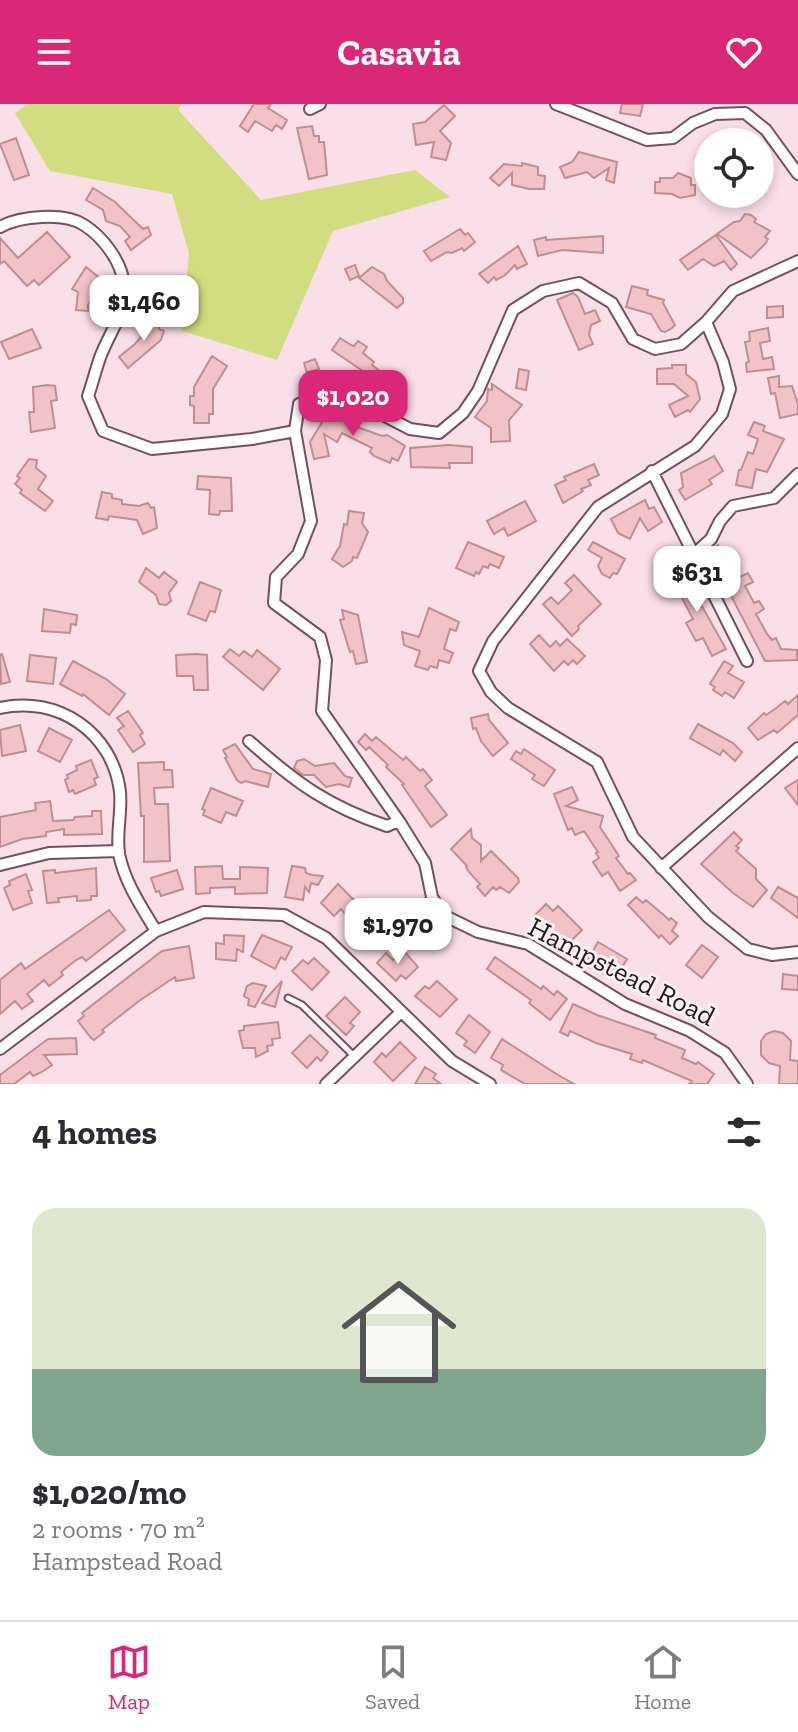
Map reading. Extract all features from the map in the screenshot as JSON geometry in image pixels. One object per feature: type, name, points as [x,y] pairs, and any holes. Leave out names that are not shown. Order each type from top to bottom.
[{"type":"street","points":[[556,104],[647,140],[673,138],[693,123],[715,114],[745,113],[766,130],[798,174]]},
{"type":"street","points":[[0,227],[11,221],[45,216],[83,224],[115,255],[125,286],[120,315],[101,355],[88,396],[103,431],[152,449],[252,439],[295,431],[299,404],[333,389],[410,429],[439,433],[463,413],[478,391],[513,310],[543,291],[579,283],[612,303],[633,339],[655,349],[681,344],[706,322],[733,291],[798,261]]},
{"type":"street","points":[[706,322],[723,362],[730,389],[722,414],[695,446],[598,507],[493,641],[479,671],[491,692],[508,708],[597,762],[633,837],[708,917],[748,949],[772,955],[798,952]]},
{"type":"street","name":"Hampstead Road","points":[[295,431],[311,521],[298,554],[276,577],[274,603],[320,637],[326,660],[322,711],[425,863],[432,897],[443,915],[478,932],[528,944],[625,1004],[690,1031],[725,1053],[747,1084]]},
{"type":"street","points":[[652,471],[747,661]]},
{"type":"street","points":[[693,555],[711,539],[720,521],[733,506],[774,498],[798,474]]},
{"type":"street","points":[[0,708],[17,704],[40,705],[70,716],[95,735],[115,769],[120,793],[119,851],[128,885],[156,931]]},
{"type":"street","points":[[249,741],[293,780],[327,802],[387,826],[399,821]]},
{"type":"street","points":[[661,868],[798,748]]},
{"type":"street","points":[[0,865],[49,853],[119,851]]},
{"type":"street","points":[[0,1049],[156,931],[204,912],[284,915],[326,938],[452,1061],[490,1084]]},
{"type":"street","points":[[326,1084],[401,1012]]},
{"type":"lane","points":[[288,998],[302,1005],[354,1057]]},
{"type":"green space","points":[[28,104],[182,104],[178,110],[261,200],[415,170],[450,197],[333,231],[277,360],[182,331],[189,253],[172,194],[50,171],[15,113]]},
{"type":"building","points":[[254,104],[271,104],[268,108],[287,120],[282,129],[276,125],[272,131],[255,121],[248,132],[240,126]]},
{"type":"building","points":[[622,104],[643,104],[640,116],[620,113]]},
{"type":"building","points":[[444,105],[455,116],[440,131],[451,143],[446,160],[431,157],[434,142],[416,145],[413,124],[425,122]]},
{"type":"building","points":[[312,126],[314,136],[319,136],[319,142],[324,142],[327,175],[309,179],[297,128]]},
{"type":"building","points":[[16,138],[29,175],[14,180],[0,144]]},
{"type":"building","points":[[579,152],[617,162],[614,183],[606,180],[609,168],[594,178],[587,172],[565,178],[560,167],[572,162]]},
{"type":"building","points":[[522,163],[538,167],[538,175],[545,176],[544,189],[512,185],[512,173],[499,186],[490,178],[504,164],[522,166]]},
{"type":"building","points":[[678,173],[691,178],[694,195],[680,198],[655,193],[655,182],[660,182],[660,178],[673,178]]},
{"type":"building","points":[[93,188],[115,202],[143,229],[148,227],[151,235],[131,250],[125,241],[130,237],[120,226],[106,221],[103,210],[86,200]]},
{"type":"building","points":[[745,214],[751,215],[756,219],[754,222],[770,231],[765,237],[768,239],[765,244],[751,258],[717,234],[740,221]]},
{"type":"building","points":[[460,229],[475,242],[464,251],[462,248],[447,252],[431,261],[424,251]]},
{"type":"building","points":[[47,232],[70,257],[39,285],[34,280],[27,286],[4,261],[0,264],[0,238],[18,258]]},
{"type":"building","points":[[716,235],[737,264],[731,270],[724,261],[714,266],[703,259],[688,270],[680,260]]},
{"type":"building","points":[[603,236],[603,253],[562,250],[538,256],[534,240],[546,237],[546,240]]},
{"type":"building","points":[[518,246],[527,264],[517,269],[515,265],[504,276],[496,280],[494,277],[488,283],[479,274]]},
{"type":"building","points":[[355,265],[359,276],[350,280],[345,269]]},
{"type":"building","points":[[86,267],[102,280],[101,286],[88,305],[88,311],[76,310],[78,292],[72,289]]},
{"type":"building","points":[[372,267],[384,274],[403,298],[403,303],[397,308],[359,278]]},
{"type":"building","points":[[632,286],[648,290],[647,295],[664,300],[675,325],[665,332],[661,331],[651,314],[626,307]]},
{"type":"building","points":[[573,293],[585,314],[595,310],[600,321],[591,325],[589,335],[593,344],[579,350],[557,300]]},
{"type":"building","points":[[783,306],[783,317],[767,318],[767,307]]},
{"type":"building","points":[[152,315],[162,319],[159,329],[164,331],[161,340],[128,368],[119,357],[146,331]]},
{"type":"building","points":[[768,328],[770,341],[760,343],[763,359],[772,357],[774,369],[747,372],[746,363],[749,362],[745,342],[750,341],[749,332]]},
{"type":"building","points":[[32,329],[41,348],[9,359],[1,342]]},
{"type":"building","points":[[340,338],[354,346],[358,341],[367,347],[363,353],[384,374],[377,385],[365,377],[367,374],[332,350]]},
{"type":"building","points":[[212,356],[227,366],[213,389],[213,414],[209,414],[209,423],[194,423],[194,406],[190,405],[190,396],[194,396],[194,387]]},
{"type":"building","points":[[315,359],[319,369],[307,373],[304,363]]},
{"type":"building","points":[[672,365],[686,365],[686,374],[696,382],[700,399],[690,412],[688,410],[675,417],[669,405],[688,396],[674,384],[657,384],[657,369],[672,368]]},
{"type":"building","points":[[519,369],[529,371],[526,390],[516,388]]},
{"type":"building","points":[[779,376],[779,387],[792,386],[798,414],[780,418],[768,378]]},
{"type":"building","points":[[492,384],[522,405],[509,420],[510,441],[491,442],[491,428],[475,417],[487,401],[488,389],[492,390]]},
{"type":"building","points":[[55,386],[57,400],[51,401],[55,428],[31,432],[29,412],[34,412],[33,387]]},
{"type":"building","points":[[326,408],[360,428],[387,435],[405,446],[398,461],[392,458],[390,463],[374,456],[370,452],[372,448],[342,433],[337,442],[324,434],[329,456],[314,459],[310,442],[324,419],[320,417]]},
{"type":"building","points":[[754,422],[765,426],[763,431],[784,439],[767,472],[756,469],[752,488],[736,485],[739,470],[748,452],[753,454],[758,439],[748,435]]},
{"type":"building","points":[[472,447],[472,463],[449,463],[450,468],[411,467],[410,448]]},
{"type":"building","points":[[714,456],[723,471],[709,480],[712,484],[685,500],[679,490],[683,487],[681,473]]},
{"type":"building","points":[[29,459],[37,460],[36,468],[46,476],[38,489],[53,501],[45,511],[20,493],[22,490],[15,484]]},
{"type":"building","points":[[594,464],[599,475],[588,480],[591,485],[563,503],[555,485],[566,480],[564,477]]},
{"type":"building","points":[[198,476],[231,478],[232,511],[209,514],[210,490],[197,489]]},
{"type":"building","points":[[102,492],[122,500],[122,504],[139,506],[148,503],[151,508],[154,507],[157,528],[143,534],[137,520],[109,516],[108,520],[96,518]]},
{"type":"building","points":[[645,500],[649,509],[654,507],[662,522],[648,531],[640,518],[630,539],[618,533],[611,519]]},
{"type":"building","points":[[525,501],[536,521],[508,536],[504,528],[494,534],[487,521]]},
{"type":"building","points":[[349,511],[364,513],[362,523],[368,532],[357,558],[353,557],[343,567],[332,559],[340,546]]},
{"type":"building","points":[[468,542],[504,557],[499,568],[490,564],[488,568],[483,566],[474,576],[456,568]]},
{"type":"building","points":[[593,542],[625,559],[617,574],[613,573],[610,578],[602,574],[598,566],[602,558],[588,550]]},
{"type":"building","points":[[718,545],[738,578],[748,573],[753,582],[745,586],[754,603],[759,601],[764,609],[756,614],[767,634],[772,640],[776,638],[781,649],[797,650],[797,660],[765,661],[707,555]]},
{"type":"building","points":[[687,567],[695,594],[726,649],[712,656],[703,638],[696,641],[686,623],[693,619],[671,577]]},
{"type":"building","points":[[146,568],[159,578],[164,572],[177,582],[169,593],[171,601],[166,605],[159,604],[156,595],[139,582]]},
{"type":"building","points":[[574,575],[601,604],[572,636],[543,604],[551,597],[558,604],[572,590],[565,583]]},
{"type":"building","points":[[200,582],[221,590],[215,612],[210,611],[206,621],[188,614]]},
{"type":"building","points":[[429,608],[459,622],[456,631],[450,629],[444,649],[453,653],[449,663],[439,660],[437,668],[430,666],[428,670],[415,666],[420,651],[404,645],[402,632],[419,637]]},
{"type":"building","points":[[44,609],[77,615],[76,625],[71,624],[70,633],[42,631]]},
{"type":"building","points":[[342,610],[358,615],[367,662],[356,664],[353,651],[350,652],[340,620],[344,619]]},
{"type":"building","points":[[539,635],[550,647],[556,641],[560,646],[567,639],[585,656],[577,664],[573,660],[568,665],[564,661],[554,671],[530,644]]},
{"type":"building","points":[[230,649],[239,656],[244,651],[252,657],[257,650],[280,669],[263,690],[223,657]]},
{"type":"building","points":[[0,655],[10,682],[1,684]]},
{"type":"building","points":[[30,655],[56,658],[53,684],[27,681]]},
{"type":"building","points":[[176,655],[207,655],[208,690],[194,690],[193,676],[177,676]]},
{"type":"building","points":[[73,661],[106,679],[125,694],[109,715],[83,694],[60,684]]},
{"type":"building","points":[[724,661],[733,666],[728,673],[744,682],[734,698],[725,692],[722,696],[710,684]]},
{"type":"building","points":[[798,695],[798,715],[777,733],[774,730],[758,740],[748,728],[764,713],[766,715],[785,701],[788,704]]},
{"type":"building","points":[[128,711],[143,733],[140,735],[145,744],[133,752],[118,730],[124,726],[117,718]]},
{"type":"building","points":[[488,714],[489,720],[508,743],[493,756],[481,741],[476,728],[473,729],[471,718]]},
{"type":"building","points":[[698,724],[733,743],[742,752],[735,761],[723,750],[720,755],[690,738]]},
{"type":"building","points":[[20,725],[26,751],[2,756],[0,730]]},
{"type":"building","points":[[49,728],[72,740],[60,762],[38,751]]},
{"type":"building","points":[[365,734],[372,741],[376,737],[403,760],[406,757],[420,771],[423,769],[432,780],[425,786],[447,815],[431,827],[404,784],[386,767],[388,765],[369,747],[366,750],[358,742]]},
{"type":"building","points":[[235,744],[253,769],[271,774],[268,787],[237,780],[223,750]]},
{"type":"building","points":[[524,749],[555,770],[544,786],[532,779],[535,775],[511,759],[516,751],[521,754]]},
{"type":"building","points":[[304,759],[315,766],[334,763],[345,776],[352,778],[349,787],[339,784],[326,787],[314,775],[303,775],[294,768],[297,761]]},
{"type":"building","points":[[91,760],[98,777],[94,779],[96,785],[75,794],[73,790],[69,792],[65,780],[67,775],[77,770],[76,766]]},
{"type":"building","points":[[164,762],[164,770],[172,770],[173,787],[154,788],[155,804],[168,804],[170,861],[144,862],[144,816],[141,816],[138,763]]},
{"type":"building","points":[[798,780],[798,805],[785,788]]},
{"type":"building","points":[[572,787],[578,800],[566,806],[603,816],[600,827],[619,856],[616,858],[636,880],[620,891],[608,872],[602,876],[593,862],[599,858],[598,852],[584,831],[575,835],[572,828],[568,830],[554,794]]},
{"type":"building","points":[[211,788],[243,801],[236,816],[226,812],[221,823],[203,815],[205,810],[202,809]]},
{"type":"building","points":[[50,801],[53,821],[73,820],[75,817],[92,816],[92,811],[101,811],[102,834],[64,835],[64,829],[0,847],[0,817],[36,810],[35,803]]},
{"type":"building","points":[[471,829],[472,838],[481,845],[481,861],[491,851],[518,878],[519,882],[509,893],[500,887],[496,890],[493,887],[485,896],[467,866],[451,849]]},
{"type":"building","points":[[734,832],[742,840],[736,851],[756,869],[756,879],[767,890],[753,907],[701,864]]},
{"type":"building","points":[[222,866],[223,879],[240,879],[240,867],[268,868],[267,893],[235,894],[235,887],[210,888],[210,893],[196,894],[195,867]]},
{"type":"building","points":[[292,866],[305,868],[306,873],[312,875],[323,876],[318,885],[311,883],[309,892],[305,887],[303,900],[285,897]]},
{"type":"building","points":[[96,868],[97,896],[91,896],[91,900],[77,901],[77,896],[58,898],[59,902],[47,903],[43,871],[55,870],[55,873]]},
{"type":"building","points":[[177,870],[183,889],[161,896],[159,891],[156,892],[151,878]]},
{"type":"building","points":[[26,874],[32,890],[28,891],[32,903],[13,910],[4,888],[10,885],[9,881]]},
{"type":"building","points":[[338,884],[357,903],[346,915],[341,909],[334,916],[321,903]]},
{"type":"building","points":[[778,887],[798,898],[798,918],[771,898]]},
{"type":"building","points":[[636,897],[643,903],[646,900],[677,923],[672,931],[678,936],[670,944],[661,935],[659,938],[628,905]]},
{"type":"building","points":[[546,904],[553,911],[558,906],[582,930],[565,947],[535,915]]},
{"type":"building","points":[[109,910],[125,930],[86,961],[82,957],[76,960],[49,986],[44,980],[27,994],[33,1001],[22,1009],[15,1001],[0,1014],[0,980],[21,963],[25,969]]},
{"type":"building","points":[[369,915],[388,934],[372,949],[362,939],[359,943],[347,930],[357,920],[360,923]]},
{"type":"building","points":[[224,935],[244,936],[243,952],[237,949],[236,961],[216,959],[216,943],[224,944]]},
{"type":"building","points":[[262,935],[292,947],[285,960],[281,957],[275,969],[251,956]]},
{"type":"building","points":[[598,942],[627,959],[615,979],[585,965]]},
{"type":"building","points":[[702,945],[718,957],[702,978],[686,965]]},
{"type":"building","points":[[189,946],[194,978],[176,981],[175,977],[139,1001],[94,1040],[91,1038],[78,1021],[84,1016],[82,1013],[162,951]]},
{"type":"building","points":[[403,950],[418,967],[406,979],[401,975],[396,981],[377,963],[386,953],[393,960]]},
{"type":"building","points":[[495,957],[541,989],[543,986],[554,995],[557,991],[567,999],[550,1020],[529,1003],[531,1000],[487,969]]},
{"type":"building","points":[[314,958],[329,972],[312,990],[292,971],[303,960],[308,964]]},
{"type":"building","points":[[783,974],[798,976],[798,990],[782,989]]},
{"type":"building","points":[[282,981],[275,1007],[262,1003]]},
{"type":"building","points":[[437,981],[457,999],[440,1017],[415,996],[425,986],[429,989]]},
{"type":"building","points":[[253,983],[266,986],[255,1007],[248,1005],[249,999],[244,996],[247,986]]},
{"type":"building","points":[[345,997],[360,1012],[350,1023],[354,1026],[346,1035],[326,1016]]},
{"type":"building","points":[[573,1004],[656,1035],[655,1038],[685,1050],[682,1058],[696,1064],[698,1062],[714,1074],[707,1084],[689,1084],[692,1081],[643,1060],[642,1063],[630,1059],[632,1054],[570,1031],[568,1036],[560,1032]]},
{"type":"building","points":[[469,1015],[490,1032],[475,1053],[464,1045],[467,1041],[456,1033]]},
{"type":"building","points":[[278,1022],[280,1038],[272,1039],[273,1045],[267,1046],[268,1051],[256,1057],[255,1048],[243,1048],[239,1031],[244,1030],[244,1026]]},
{"type":"building","points":[[774,1031],[783,1033],[791,1041],[790,1060],[798,1061],[798,1084],[779,1084],[780,1066],[769,1063],[761,1055],[761,1041],[766,1034]]},
{"type":"building","points":[[310,1035],[328,1052],[321,1061],[317,1057],[307,1068],[292,1053]]},
{"type":"building","points":[[76,1038],[77,1054],[44,1055],[52,1065],[42,1072],[33,1076],[30,1072],[14,1084],[0,1084],[0,1075],[48,1039]]},
{"type":"building","points":[[502,1039],[574,1084],[525,1084],[501,1070],[503,1065],[491,1058]]},
{"type":"building","points":[[400,1042],[416,1058],[393,1081],[374,1062],[382,1053],[386,1057]]},
{"type":"building","points":[[425,1067],[436,1074],[433,1078],[441,1084],[415,1084]]}]
